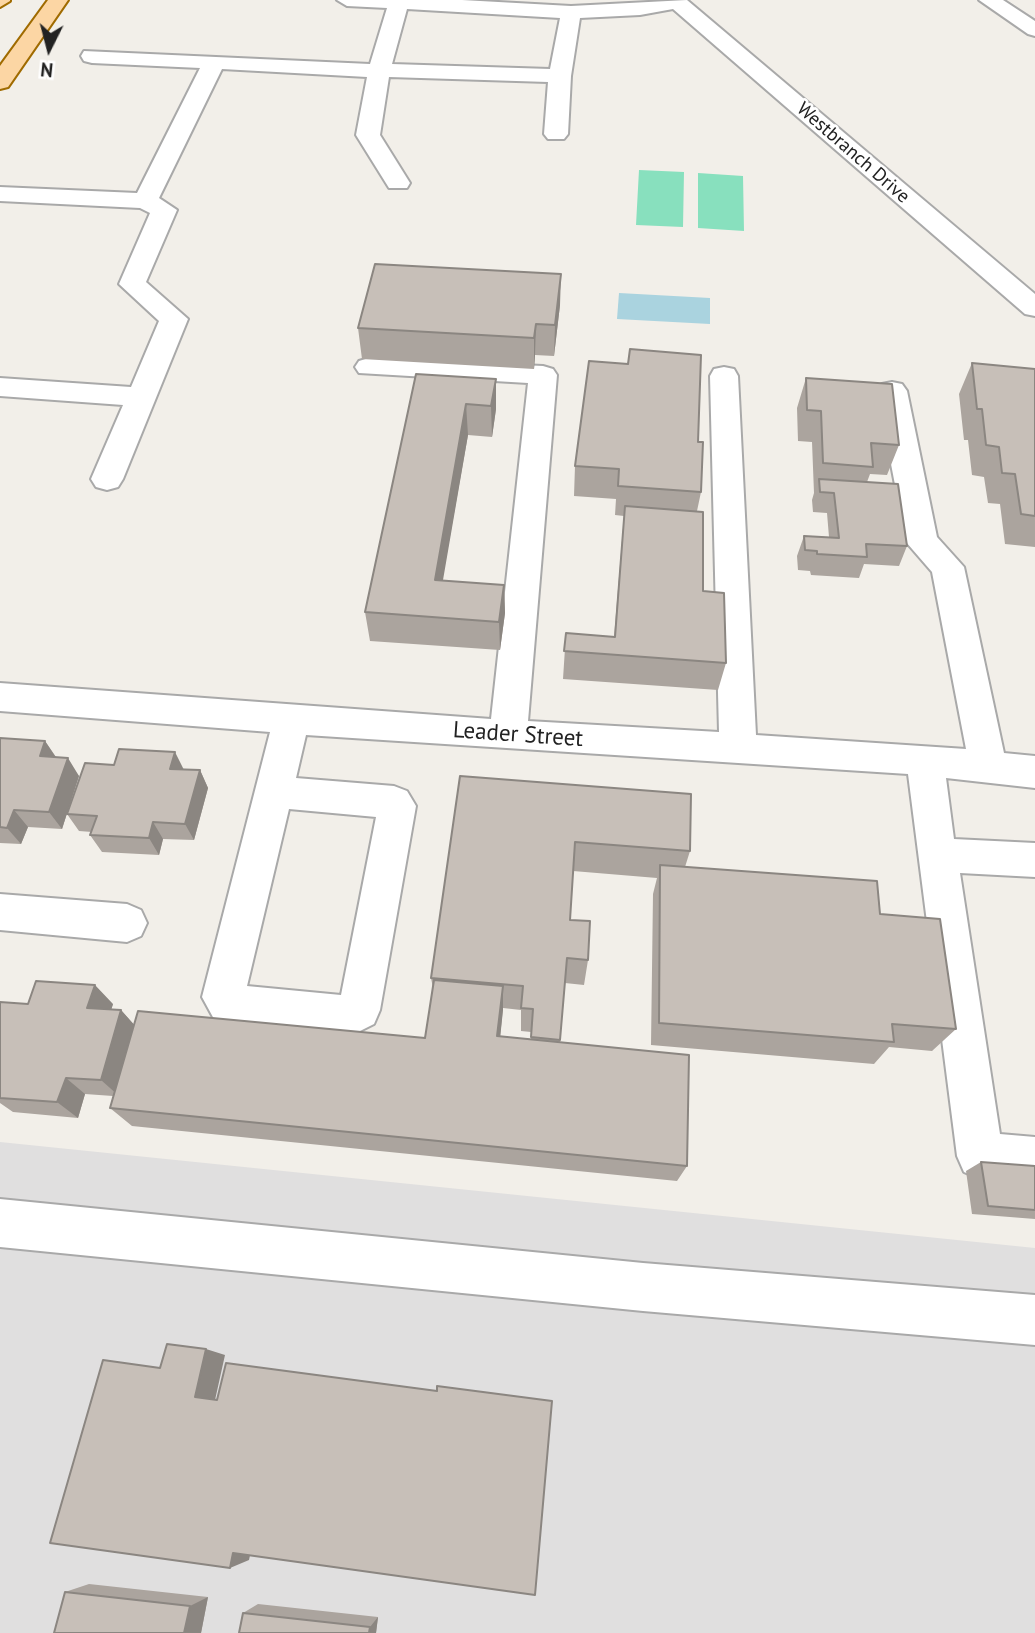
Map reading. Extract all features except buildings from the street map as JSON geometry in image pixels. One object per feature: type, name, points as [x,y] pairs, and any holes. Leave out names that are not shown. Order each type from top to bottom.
[{"type":"main road","points":[[0,82],[58,0]]},
{"type":"street","points":[[347,0],[455,3],[571,12],[640,9],[676,1]]},
{"type":"street","points":[[989,0],[1035,30]]},
{"type":"street","name":"Westbranch Drive","points":[[676,1],[1033,310]]},
{"type":"street","points":[[398,183],[368,135],[379,71],[399,3]]},
{"type":"street","points":[[556,134],[561,76],[571,12]]},
{"type":"street","points":[[92,56],[379,71],[416,69],[561,76]]},
{"type":"street","points":[[145,201],[214,63]]},
{"type":"street","points":[[0,194],[145,201],[164,210],[132,284],[174,319],[107,479]]},
{"type":"street","points":[[369,367],[543,375],[508,735]]},
{"type":"street","points":[[724,376],[738,749]]},
{"type":"street","points":[[0,387],[143,397]]},
{"type":"street","points":[[892,390],[922,542],[948,567],[988,768]]},
{"type":"street","name":"Leader Street","points":[[0,697],[508,735],[925,760],[1035,772]]},
{"type":"street","points":[[273,792],[394,802],[397,806],[359,1010],[351,1016],[229,1004],[223,997],[273,792],[292,719]]},
{"type":"street","points":[[925,760],[980,1156],[1035,1160]]},
{"type":"street","points":[[937,855],[1035,860]]},
{"type":"street","points":[[0,912],[127,923]]},
{"type":"street","points":[[0,1223],[643,1287],[1035,1320]]},
{"type":"shaded area","points":[[0,1142],[1035,1248],[1035,1633],[0,1633]]},
{"type":"green space","points":[[639,170],[684,172],[683,227],[636,225]]},
{"type":"green space","points":[[698,173],[743,176],[744,231],[698,228]]},
{"type":"water","points":[[619,293],[710,298],[710,324],[617,319]]}]
